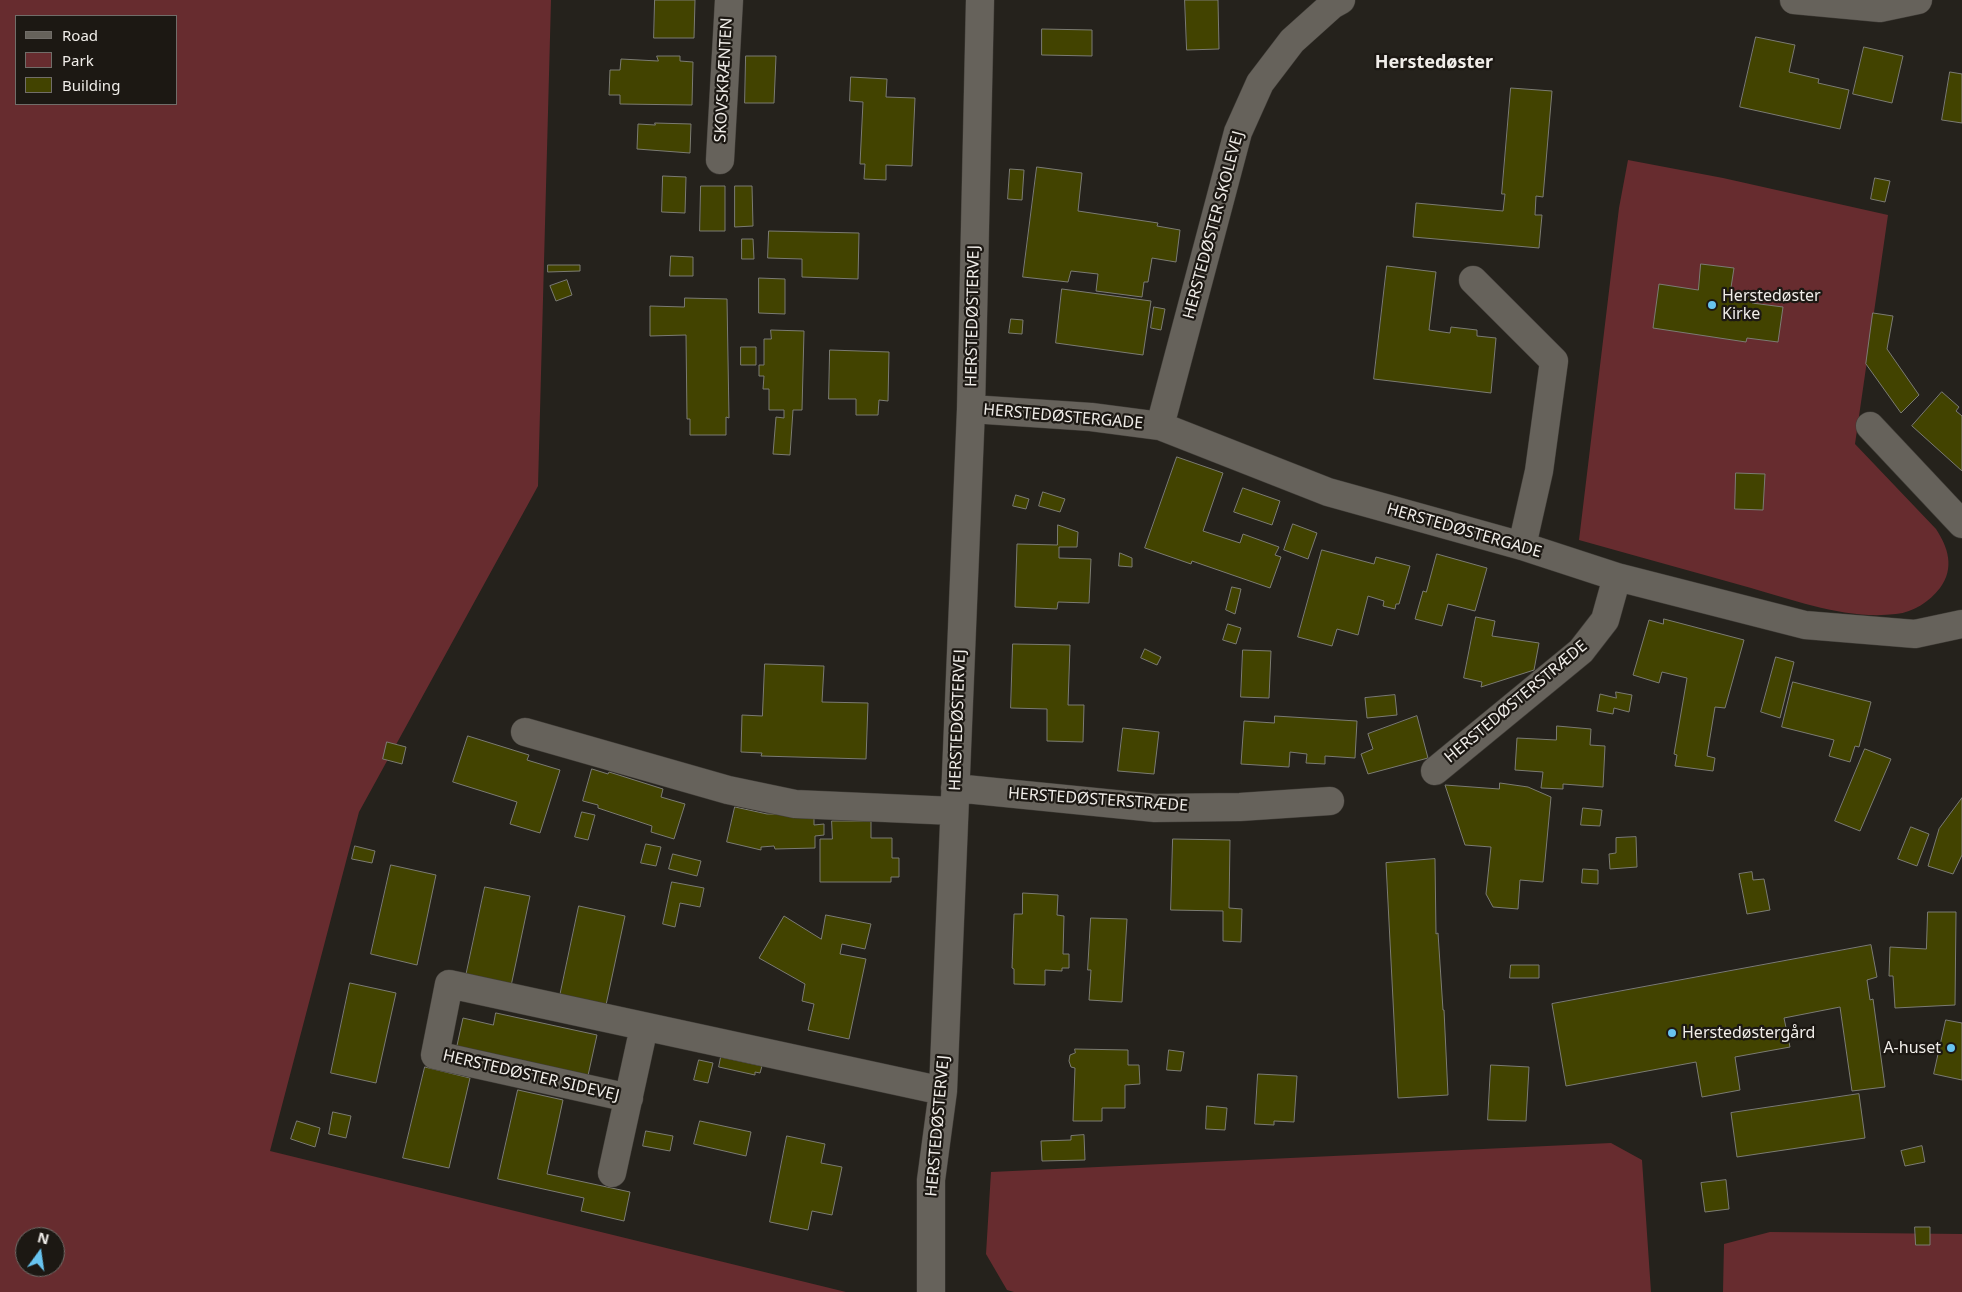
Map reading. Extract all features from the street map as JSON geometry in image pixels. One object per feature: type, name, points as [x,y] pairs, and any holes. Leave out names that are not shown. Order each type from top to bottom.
[{"type":"street","name":"SKOVSKRÆNTEN","points":[[720,160],[729,0]]},
{"type":"street","name":"HERSTEDØSTERVEJ","points":[[931,1292],[931,1180],[943,1091],[971,409],[980,0]]},
{"type":"street","name":"HERSTEDØSTER SKOLEVEJ","points":[[1160,426],[1238,132],[1260,83],[1292,41],[1332,5],[1342,0]]},
{"type":"street","points":[[1794,0],[1880,8],[1918,0]]},
{"type":"street","points":[[1473,280],[1554,361],[1540,471],[1522,546]]},
{"type":"street","name":"HERSTEDØSTERGADE","points":[[971,409],[1091,417],[1160,426],[1328,492],[1522,546],[1617,577],[1805,625],[1915,634],[1962,624]]},
{"type":"street","points":[[1870,426],[1962,524]]},
{"type":"street","name":"HERSTEDØSTERSTRÆDE","points":[[1434,771],[1581,651],[1604,620],[1617,577]]},
{"type":"street","name":"HERSTEDØSTERVEJ","points":[[525,732],[728,790],[795,804],[955,799]]},
{"type":"street","name":"HERSTEDØSTERSTRÆDE","points":[[955,799],[1155,808],[1240,807],[1330,801]]},
{"type":"street","name":"HERSTEDØSTER SIDEVEJ","points":[[629,1098],[435,1055],[449,984],[943,1091]]},
{"type":"street","name":"HERSTEDØSTER SIDEVEJ","points":[[612,1173],[644,1027]]},
{"type":"green space","points":[[0,0],[551,0],[538,486],[359,812],[270,1151],[846,1292],[0,1292]]},
{"type":"green space","points":[[1628,160],[1723,178],[1888,215],[1855,444],[1936,529],[1944,543],[1948,558],[1945,580],[1936,593],[1921,606],[1896,614],[1878,615],[1841,612],[1804,604],[1579,540],[1619,208]]},
{"type":"green space","points":[[1611,1143],[1642,1160],[1651,1292],[1014,1292],[1007,1290],[986,1254],[991,1172]]},
{"type":"green space","points":[[1770,1232],[1962,1234],[1962,1292],[1723,1292],[1724,1244]]},
{"type":"building","points":[[655,0],[695,0],[694,38],[654,38]]},
{"type":"building","points":[[1185,0],[1218,0],[1219,49],[1187,50]]},
{"type":"building","points":[[1042,29],[1092,30],[1092,56],[1042,55]]},
{"type":"building","points":[[1756,37],[1795,45],[1789,72],[1819,79],[1818,83],[1849,90],[1840,129],[1740,107]]},
{"type":"building","points":[[1864,47],[1903,56],[1892,103],[1853,94]]},
{"type":"building","points":[[657,56],[680,56],[680,61],[693,62],[692,105],[620,104],[620,95],[609,95],[610,70],[620,70],[621,59],[658,61]]},
{"type":"building","points":[[746,56],[776,56],[774,103],[745,103]]},
{"type":"building","points":[[1950,72],[1962,74],[1962,123],[1942,120]]},
{"type":"building","points":[[851,77],[887,79],[886,97],[915,98],[912,166],[886,165],[886,180],[864,179],[865,164],[860,164],[863,102],[850,101]]},
{"type":"building","points":[[1511,88],[1552,91],[1543,197],[1536,196],[1535,215],[1542,215],[1539,248],[1413,237],[1416,203],[1503,211],[1505,194],[1502,194]]},
{"type":"building","points":[[655,123],[691,124],[690,153],[637,149],[638,124],[655,125]]},
{"type":"building","points":[[1037,167],[1082,173],[1078,211],[1158,223],[1157,226],[1180,230],[1176,262],[1152,258],[1148,282],[1144,282],[1142,297],[1096,291],[1098,274],[1071,271],[1068,282],[1023,277]]},
{"type":"building","points":[[1010,169],[1024,170],[1022,200],[1008,199]]},
{"type":"building","points":[[663,176],[686,177],[685,213],[662,212]]},
{"type":"building","points":[[1875,178],[1890,181],[1885,202],[1871,199]]},
{"type":"building","points":[[701,186],[725,186],[725,231],[700,231]]},
{"type":"building","points":[[735,186],[752,186],[753,226],[735,227]]},
{"type":"building","points":[[769,231],[859,233],[858,279],[802,277],[802,259],[768,258]]},
{"type":"building","points":[[742,239],[753,239],[754,259],[742,259]]},
{"type":"building","points":[[671,256],[693,257],[693,276],[670,276]]},
{"type":"building","name":"Herstedøster Kirke","points":[[1701,264],[1734,268],[1730,294],[1753,297],[1752,303],[1783,307],[1778,342],[1747,338],[1746,342],[1653,328],[1659,284],[1698,290]]},
{"type":"building","points":[[548,265],[580,265],[580,271],[548,272]]},
{"type":"building","points":[[1387,266],[1436,272],[1429,330],[1450,333],[1451,327],[1477,330],[1477,336],[1496,338],[1491,393],[1374,379]]},
{"type":"building","points":[[759,278],[785,279],[785,314],[759,313]]},
{"type":"building","points":[[567,280],[572,295],[556,301],[550,286]]},
{"type":"building","points":[[1062,289],[1151,301],[1143,355],[1056,343]]},
{"type":"building","points":[[685,298],[727,299],[729,418],[726,417],[726,435],[690,435],[690,419],[687,419],[686,335],[650,336],[650,306],[684,307]]},
{"type":"building","points":[[1154,307],[1165,309],[1161,330],[1151,328]]},
{"type":"building","points":[[1873,313],[1893,316],[1887,349],[1919,395],[1901,413],[1866,364]]},
{"type":"building","points":[[1011,319],[1023,320],[1022,334],[1009,333]]},
{"type":"building","points":[[771,330],[804,331],[802,410],[793,410],[790,455],[773,454],[776,417],[784,418],[784,410],[769,410],[769,389],[763,389],[764,376],[759,376],[759,365],[764,365],[764,339],[771,339]]},
{"type":"building","points":[[741,347],[756,347],[756,365],[741,365]]},
{"type":"building","points":[[830,350],[889,352],[888,401],[879,400],[878,415],[856,415],[856,399],[829,399]]},
{"type":"building","points":[[1942,392],[1959,407],[1956,411],[1962,416],[1962,471],[1912,426]]},
{"type":"building","points":[[1177,457],[1223,473],[1203,531],[1240,543],[1243,534],[1279,547],[1275,555],[1281,557],[1270,588],[1192,561],[1191,564],[1145,548]]},
{"type":"building","points":[[1736,473],[1765,474],[1763,510],[1735,509]]},
{"type":"building","points":[[1243,488],[1280,501],[1272,525],[1234,512]]},
{"type":"building","points":[[1043,492],[1065,499],[1060,512],[1039,506]]},
{"type":"building","points":[[1016,495],[1029,499],[1026,509],[1013,506]]},
{"type":"building","points":[[1293,524],[1317,533],[1308,559],[1284,550]]},
{"type":"building","points":[[1058,525],[1078,532],[1077,547],[1059,547],[1059,558],[1091,559],[1089,603],[1058,602],[1057,609],[1015,607],[1017,544],[1057,545]]},
{"type":"building","points":[[1322,550],[1374,564],[1376,557],[1410,566],[1399,604],[1396,604],[1395,609],[1383,606],[1384,601],[1368,596],[1358,635],[1337,629],[1332,646],[1298,637]]},
{"type":"building","points":[[1120,553],[1132,558],[1132,567],[1119,566]]},
{"type":"building","points":[[1437,554],[1487,568],[1475,611],[1448,604],[1442,626],[1415,619],[1423,591],[1426,592]]},
{"type":"building","points":[[1232,587],[1241,589],[1235,614],[1226,610]]},
{"type":"building","points":[[1476,617],[1495,621],[1492,636],[1539,643],[1534,670],[1481,687],[1482,682],[1464,678]]},
{"type":"building","points":[[1664,619],[1744,640],[1725,708],[1715,707],[1707,756],[1715,758],[1713,771],[1675,766],[1677,755],[1674,754],[1687,678],[1662,672],[1659,683],[1633,675],[1649,620],[1663,624]]},
{"type":"building","points":[[1228,624],[1241,628],[1236,644],[1223,640]]},
{"type":"building","points":[[1013,644],[1070,645],[1068,705],[1084,705],[1083,742],[1047,741],[1047,709],[1011,708]]},
{"type":"building","points":[[1145,649],[1161,657],[1157,665],[1141,658]]},
{"type":"building","points":[[1243,650],[1271,651],[1269,698],[1241,697]]},
{"type":"building","points":[[1776,657],[1794,662],[1780,718],[1761,712]]},
{"type":"building","points":[[765,664],[824,666],[822,702],[868,703],[866,759],[761,756],[762,753],[741,752],[742,715],[762,716]]},
{"type":"building","points":[[1793,682],[1871,702],[1859,747],[1855,746],[1850,762],[1829,756],[1834,740],[1782,727]]},
{"type":"building","points":[[1616,692],[1632,695],[1629,712],[1614,708],[1613,714],[1597,711],[1600,694],[1616,698]]},
{"type":"building","points":[[1395,695],[1397,715],[1367,718],[1365,698]]},
{"type":"building","points":[[1275,716],[1357,721],[1355,758],[1325,756],[1325,764],[1306,763],[1307,754],[1290,752],[1289,767],[1241,764],[1244,721],[1274,723]]},
{"type":"building","points":[[1417,716],[1428,758],[1368,774],[1361,754],[1373,749],[1368,734]]},
{"type":"building","points":[[1557,726],[1591,729],[1590,745],[1605,746],[1603,787],[1563,784],[1563,789],[1541,788],[1543,772],[1515,770],[1517,738],[1556,740]]},
{"type":"building","points":[[1123,728],[1159,732],[1154,774],[1118,771]]},
{"type":"building","points":[[468,736],[529,755],[527,760],[560,770],[540,833],[510,824],[517,802],[453,782]]},
{"type":"building","points":[[387,742],[406,747],[402,764],[383,759]]},
{"type":"building","points":[[1865,749],[1891,759],[1860,831],[1835,821]]},
{"type":"building","points":[[592,769],[608,774],[609,772],[663,789],[661,797],[685,804],[674,839],[651,832],[652,826],[583,801]]},
{"type":"building","points":[[1500,783],[1528,787],[1551,797],[1543,882],[1520,880],[1518,909],[1493,907],[1486,894],[1491,847],[1465,845],[1445,785],[1499,789]]},
{"type":"building","points":[[1962,798],[1962,855],[1953,874],[1928,866],[1939,829]]},
{"type":"building","points":[[735,807],[767,814],[814,814],[814,825],[824,824],[824,835],[815,836],[815,848],[775,849],[774,846],[761,847],[761,850],[727,842]]},
{"type":"building","points":[[1583,808],[1602,810],[1600,826],[1581,825]]},
{"type":"building","points":[[582,812],[595,815],[588,840],[575,837]]},
{"type":"building","points":[[832,821],[871,821],[871,838],[892,838],[892,858],[899,858],[899,877],[891,877],[891,882],[820,882],[820,839],[832,839]]},
{"type":"building","points":[[1911,827],[1929,834],[1917,866],[1898,859]]},
{"type":"building","points":[[1636,837],[1637,867],[1610,869],[1609,854],[1616,853],[1616,838]]},
{"type":"building","points":[[1173,839],[1230,840],[1229,908],[1242,909],[1241,942],[1223,941],[1223,911],[1171,910]]},
{"type":"building","points":[[646,844],[661,847],[656,866],[641,863]]},
{"type":"building","points":[[355,846],[375,851],[372,863],[352,859]]},
{"type":"building","points":[[673,854],[701,861],[697,876],[669,869]]},
{"type":"building","points":[[1435,859],[1436,934],[1438,933],[1444,1010],[1448,1095],[1398,1098],[1386,863]]},
{"type":"building","points":[[391,865],[436,875],[417,965],[371,954]]},
{"type":"building","points":[[1583,869],[1598,870],[1598,884],[1582,883]]},
{"type":"building","points":[[1752,872],[1753,880],[1764,879],[1770,910],[1747,914],[1739,874]]},
{"type":"building","points":[[672,882],[704,888],[700,907],[680,903],[675,927],[663,924]]},
{"type":"building","points":[[485,887],[530,896],[511,986],[466,976]]},
{"type":"building","points":[[1023,893],[1058,895],[1057,915],[1064,916],[1063,954],[1069,954],[1069,968],[1062,968],[1062,971],[1045,970],[1045,985],[1014,984],[1014,969],[1012,968],[1014,914],[1022,914]]},
{"type":"building","points":[[579,906],[625,916],[606,1005],[560,996]]},
{"type":"building","points":[[1928,912],[1956,912],[1955,1005],[1895,1008],[1893,976],[1889,976],[1890,947],[1926,949]]},
{"type":"building","points":[[826,915],[871,924],[865,949],[842,944],[840,954],[866,959],[849,1039],[808,1030],[814,1004],[802,1001],[805,984],[759,958],[784,916],[821,939]]},
{"type":"building","points":[[1091,918],[1127,919],[1122,1002],[1089,1000],[1091,970],[1088,970]]},
{"type":"building","name":"Herstedøstergård","points":[[1871,945],[1877,977],[1867,980],[1870,1000],[1873,999],[1885,1087],[1852,1091],[1840,1007],[1784,1018],[1790,1047],[1735,1057],[1740,1090],[1702,1097],[1696,1062],[1566,1086],[1552,1004]]},
{"type":"building","points":[[1511,965],[1539,965],[1539,978],[1510,978]]},
{"type":"building","points":[[350,983],[396,993],[376,1083],[331,1073]]},
{"type":"building","points":[[496,1013],[597,1035],[587,1080],[456,1050],[463,1018],[493,1025]]},
{"type":"building","name":"A-huset","points":[[1946,1020],[1962,1023],[1962,1080],[1934,1074]]},
{"type":"building","points":[[1075,1049],[1128,1050],[1128,1065],[1139,1065],[1140,1084],[1125,1085],[1125,1108],[1102,1108],[1102,1121],[1073,1121],[1075,1068],[1071,1067],[1069,1061],[1070,1055],[1075,1053]]},
{"type":"building","points":[[1169,1050],[1184,1052],[1181,1071],[1167,1070]]},
{"type":"building","points":[[721,1057],[762,1066],[760,1073],[755,1072],[755,1075],[719,1067]]},
{"type":"building","points":[[699,1060],[713,1063],[708,1083],[694,1080]]},
{"type":"building","points":[[1491,1065],[1529,1067],[1526,1121],[1488,1120]]},
{"type":"building","points":[[425,1067],[470,1078],[449,1168],[403,1158]]},
{"type":"building","points":[[1258,1074],[1297,1076],[1294,1122],[1274,1121],[1274,1125],[1255,1124]]},
{"type":"building","points":[[518,1090],[563,1100],[547,1174],[630,1192],[624,1221],[581,1211],[584,1198],[498,1179]]},
{"type":"building","points":[[1859,1094],[1865,1138],[1737,1157],[1731,1113]]},
{"type":"building","points":[[1207,1106],[1227,1108],[1225,1130],[1206,1129]]},
{"type":"building","points":[[333,1112],[351,1116],[346,1138],[329,1134]]},
{"type":"building","points":[[297,1121],[320,1128],[315,1147],[291,1139]]},
{"type":"building","points":[[700,1121],[751,1132],[746,1156],[694,1144]]},
{"type":"building","points":[[646,1131],[673,1136],[670,1151],[643,1146]]},
{"type":"building","points":[[1084,1135],[1085,1160],[1042,1161],[1041,1141],[1071,1140],[1071,1136]]},
{"type":"building","points":[[787,1136],[825,1144],[821,1163],[842,1167],[832,1215],[812,1211],[808,1230],[770,1222]]},
{"type":"building","points":[[1922,1146],[1925,1162],[1905,1166],[1901,1151]]},
{"type":"building","points":[[1726,1180],[1729,1209],[1705,1212],[1701,1183]]},
{"type":"building","points":[[1915,1227],[1930,1227],[1930,1245],[1916,1245]]},
{"type":"place","name":"Herstedøster Kirke","points":[[1712,305]]},
{"type":"place","name":"Herstedøstergård","points":[[1672,1033]]},
{"type":"place","name":"A-huset","points":[[1951,1048]]},
{"type":"district","name":"Herstedøster","points":[[1434,63]]}]
